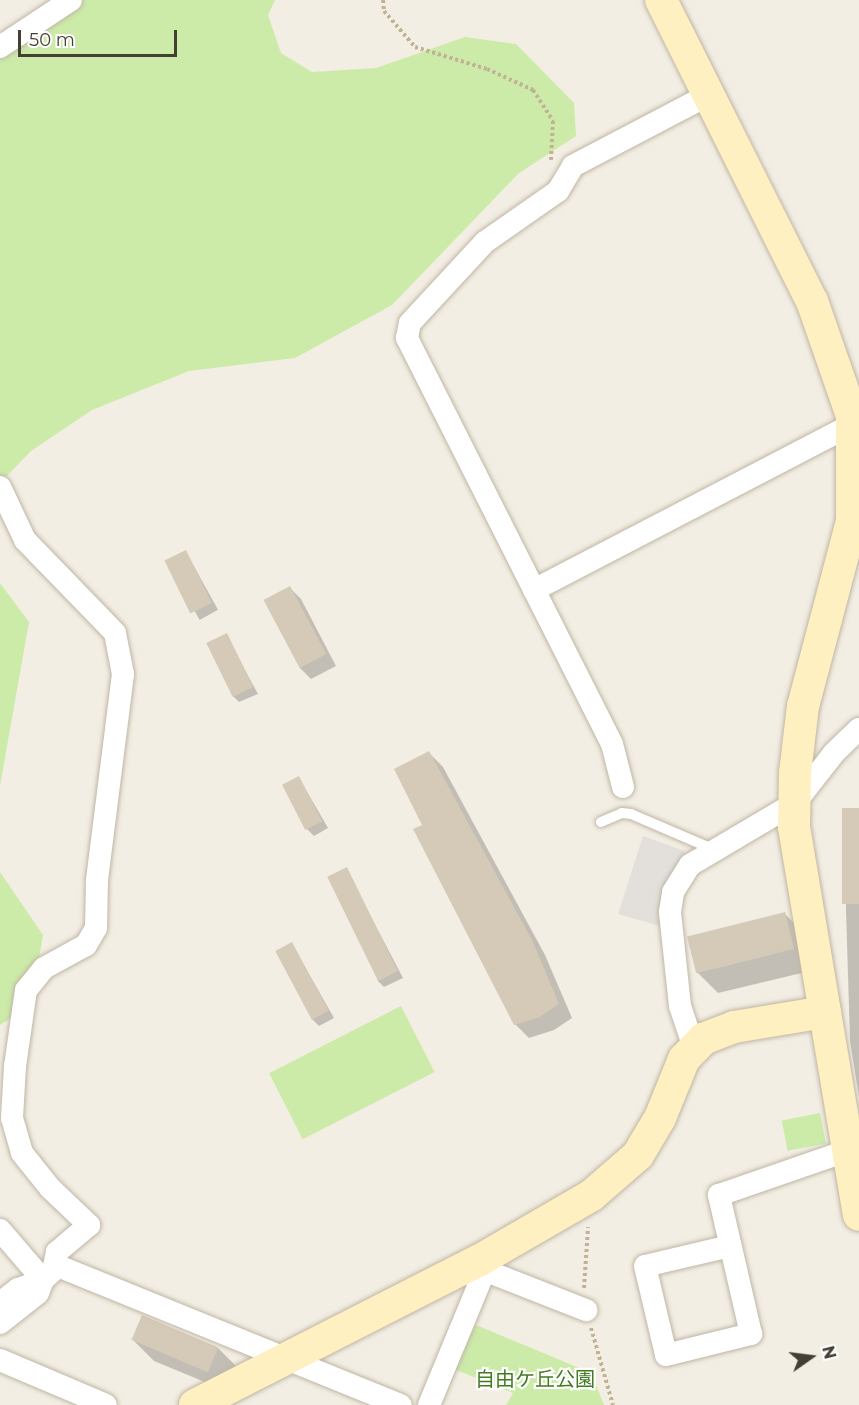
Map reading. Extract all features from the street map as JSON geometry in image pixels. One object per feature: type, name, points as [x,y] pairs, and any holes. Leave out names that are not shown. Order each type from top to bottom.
[{"type":"street","points":[[0,46],[71,0]]},
{"type":"street","points":[[660,0],[812,301],[853,411],[852,521],[803,706],[795,827],[846,1151],[859,1215]]},
{"type":"street","points":[[623,787],[612,744],[407,338],[410,323],[495,233],[558,191],[573,166],[708,95]]},
{"type":"street","points":[[534,590],[853,411]]},
{"type":"street","points":[[0,487],[26,540],[115,633],[123,674],[97,880],[96,928],[86,945],[44,968],[26,990],[15,1066],[12,1118],[22,1153],[50,1188],[89,1225],[57,1252],[49,1275],[38,1293],[0,1323]]},
{"type":"street","points":[[694,1048],[680,1006],[670,912],[673,892],[690,865],[795,803],[834,753],[859,729]]},
{"type":"street","points":[[195,1405],[482,1265],[592,1195],[620,1174],[638,1155],[660,1118],[684,1059],[703,1039],[734,1027],[825,1012]]},
{"type":"street","points":[[730,1246],[645,1266],[666,1355],[751,1334],[720,1195],[846,1151]]},
{"type":"street","points":[[0,1230],[49,1275]]},
{"type":"street","points":[[482,1265],[586,1310]]},
{"type":"street","points":[[429,1405],[482,1265]]},
{"type":"street","points":[[0,1303],[18,1289],[49,1275],[58,1266],[400,1405]]},
{"type":"street","points":[[0,1360],[106,1405]]},
{"type":"lane","points":[[601,822],[622,813],[631,814],[715,850]]},
{"type":"path","points":[[382,0],[384,11],[415,47],[487,69],[533,90],[553,121],[551,160],[565,180]]},
{"type":"green space","points":[[81,0],[275,0],[268,15],[281,53],[312,72],[376,68],[465,37],[516,44],[574,103],[576,136],[519,173],[392,305],[295,358],[189,371],[92,410],[31,451],[0,483],[0,55]]},
{"type":"green space","points":[[0,583],[29,622],[0,786]]},
{"type":"green space","points":[[0,872],[43,935],[31,1005],[0,1025]]},
{"type":"green space","points":[[401,1006],[435,1072],[303,1139],[269,1073]]},
{"type":"green space","points":[[820,1113],[826,1143],[788,1151],[782,1120]]},
{"type":"green space","name":"自由ケ丘公園","points":[[476,1325],[591,1373],[604,1405],[506,1405],[513,1393],[454,1369]]},
{"type":"shaded area","points":[[643,836],[685,851],[686,861],[660,926],[618,914]]},
{"type":"building","points":[[186,550],[212,603],[190,614],[164,561]]},
{"type":"building","points":[[290,586],[326,654],[300,668],[264,600]]},
{"type":"building","points":[[227,633],[253,687],[233,697],[206,643]]},
{"type":"building","points":[[429,751],[532,940],[559,1004],[540,1017],[514,1025],[413,829],[422,825],[394,769]]},
{"type":"building","points":[[299,776],[322,821],[305,830],[282,785]]},
{"type":"building","points":[[842,808],[859,808],[859,904],[842,904]]},
{"type":"building","points":[[347,867],[398,971],[378,981],[327,877]]},
{"type":"building","points":[[785,912],[794,949],[696,973],[687,936]]},
{"type":"building","points":[[292,942],[329,1011],[312,1020],[275,951]]},
{"type":"building","points":[[142,1315],[218,1347],[208,1372],[131,1340]]}]
